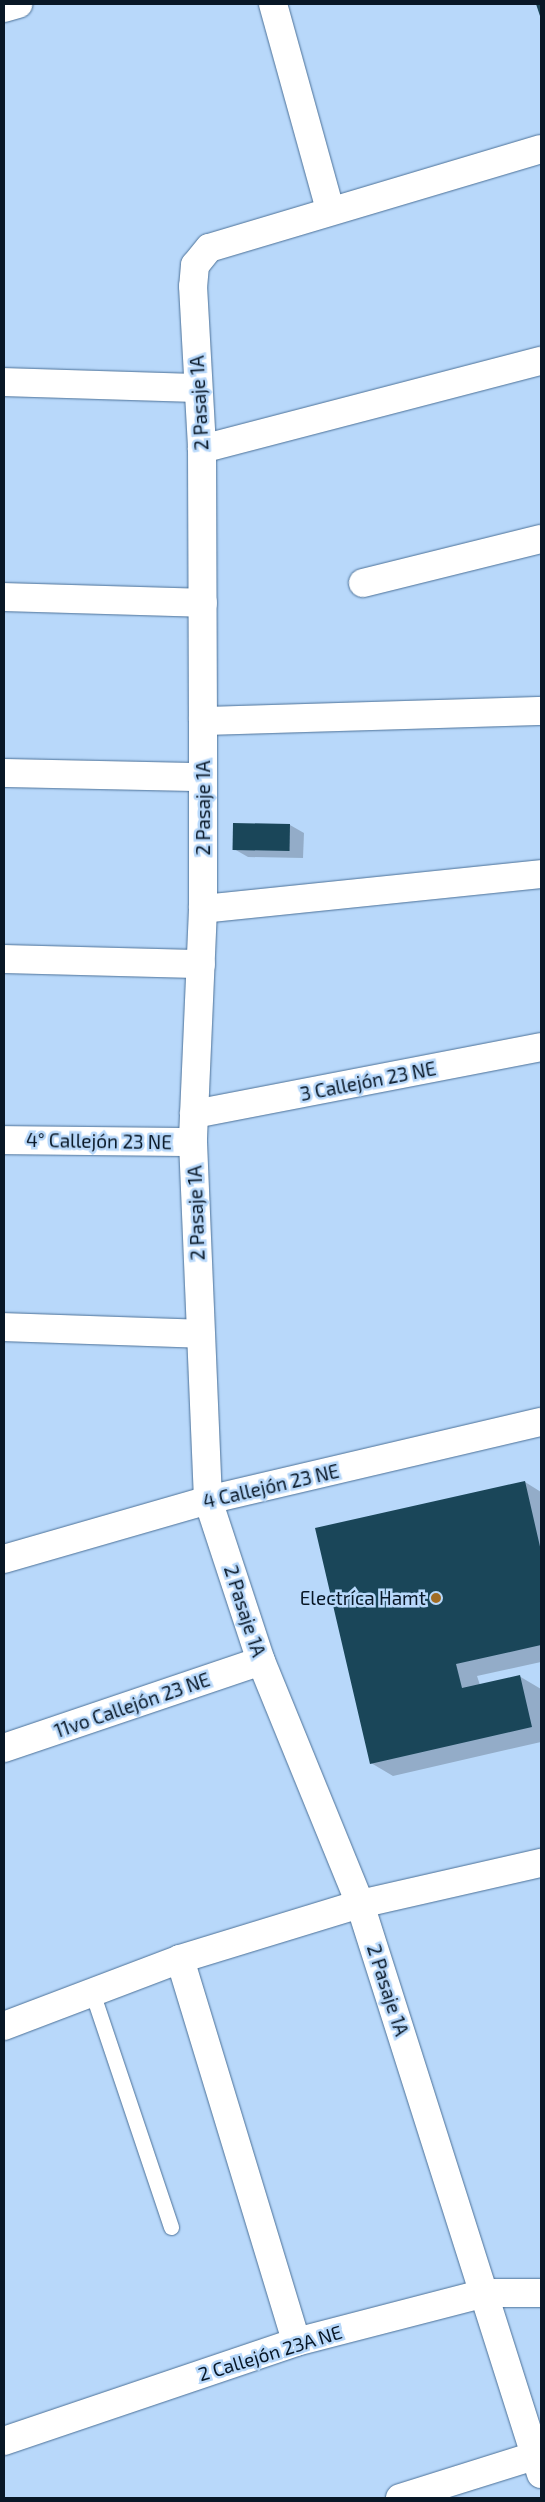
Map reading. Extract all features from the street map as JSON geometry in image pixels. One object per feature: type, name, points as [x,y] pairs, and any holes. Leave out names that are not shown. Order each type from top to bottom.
[{"type":"street","points":[[4,8],[18,4]]},
{"type":"street","points":[[273,4],[330,210]]},
{"type":"street","name":"2 Pasaje 1A","points":[[538,2465],[486,2293],[360,1904],[261,1661],[208,1500],[193,1142],[203,910],[204,721],[202,449],[193,276],[201,254],[330,210],[541,149]]},
{"type":"street","points":[[202,449],[541,361]]},
{"type":"street","points":[[4,382],[198,388]]},
{"type":"street","points":[[363,583],[541,539]]},
{"type":"street","points":[[4,597],[203,604]]},
{"type":"street","points":[[204,721],[541,712]]},
{"type":"street","points":[[4,773],[203,777]]},
{"type":"street","points":[[203,910],[541,874]]},
{"type":"street","points":[[4,959],[201,964]]},
{"type":"street","name":"3 Callejón 23 NE","points":[[194,1114],[541,1047]]},
{"type":"street","name":"4° Callejón 23 NE","points":[[4,1140],[193,1142]]},
{"type":"street","points":[[4,1327],[200,1334]]},
{"type":"street","name":"4 Callejón 23 NE","points":[[4,1559],[208,1500],[541,1422]]},
{"type":"street","name":"11vo Callejón 23 NE","points":[[4,1748],[261,1661]]},
{"type":"street","points":[[4,2026],[180,1959],[360,1904],[541,1863]]},
{"type":"street","points":[[180,1959],[296,2342]]},
{"type":"street","name":"2 Callejón 23A NE","points":[[4,2441],[296,2342],[486,2293],[541,2292]]},
{"type":"street","points":[[400,2498],[538,2465]]},
{"type":"lane","points":[[92,1992],[171,2227]]},
{"type":"building","points":[[536,4],[541,4],[541,19]]},
{"type":"building","points":[[233,823],[290,824],[290,851],[233,850]]},
{"type":"building","name":"Electríca Hamt","points":[[525,1481],[541,1551],[541,1645],[456,1664],[462,1688],[520,1675],[532,1727],[370,1764],[315,1528]]},
{"type":"place","name":"Electríca Hamt","points":[[436,1598]]}]
